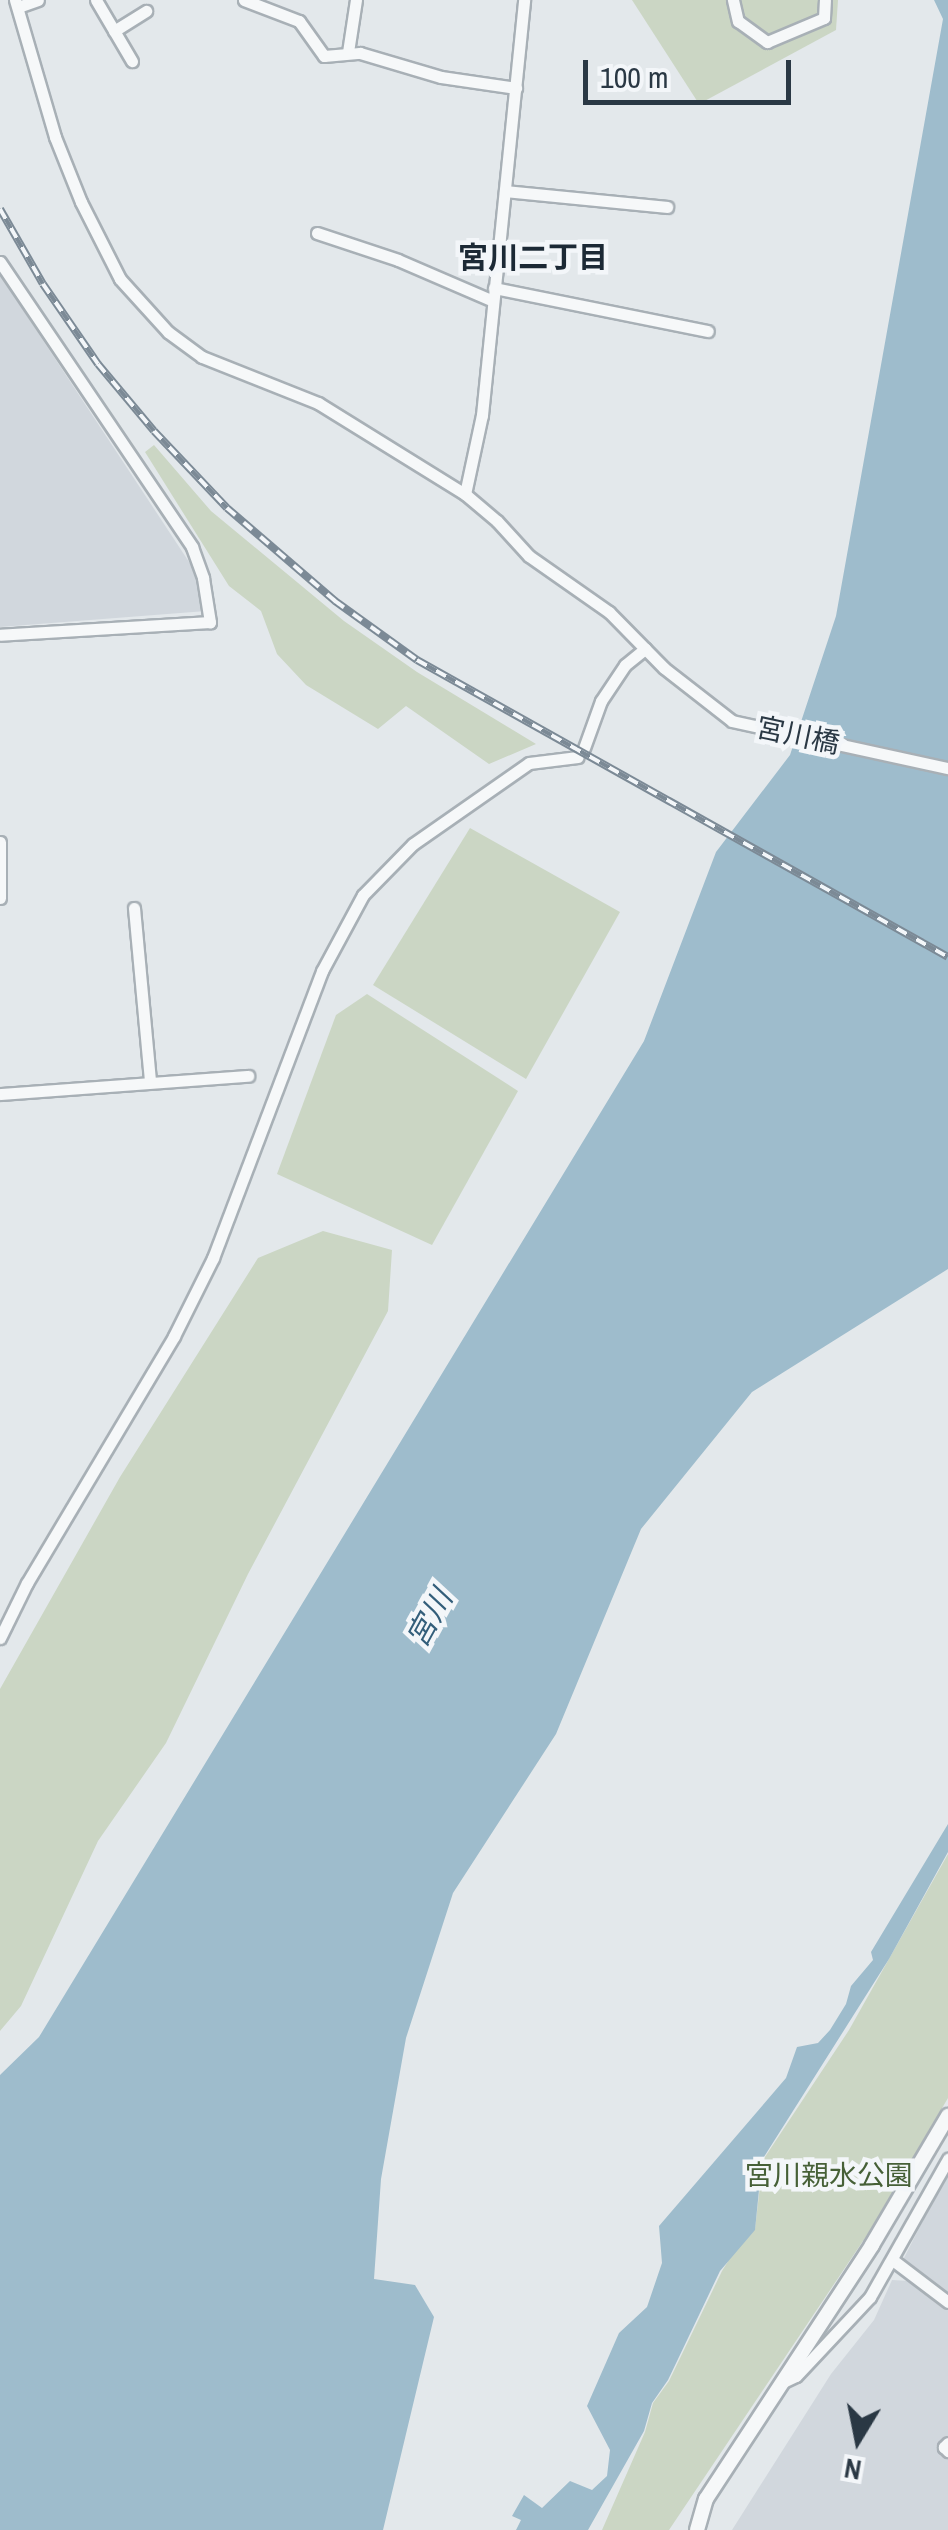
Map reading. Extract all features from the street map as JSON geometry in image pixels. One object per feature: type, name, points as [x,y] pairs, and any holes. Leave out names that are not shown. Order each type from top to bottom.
[{"type":"street","points":[[16,4],[38,0]]},
{"type":"street","points":[[96,0],[132,61]]},
{"type":"street","points":[[244,0],[299,21],[324,56],[348,52],[382,57],[442,76],[516,88]]},
{"type":"street","points":[[348,52],[356,0]]},
{"type":"street","points":[[464,494],[482,415],[524,0]]},
{"type":"street","points":[[733,0],[738,21],[766,42],[824,18],[825,0]]},
{"type":"street","name":"宮川橋","points":[[16,4],[56,137],[81,202],[120,280],[140,307],[202,357],[318,403],[464,494],[529,556],[608,612],[664,668],[732,721],[948,768]]},
{"type":"street","points":[[114,31],[146,11]]},
{"type":"street","points":[[505,192],[667,206]]},
{"type":"street","points":[[318,233],[493,294],[708,331]]},
{"type":"street","points":[[0,262],[192,546],[203,578],[210,622],[0,636]]},
{"type":"street","points":[[0,1638],[27,1583],[174,1336],[213,1258],[322,972],[363,895],[413,844],[529,763],[581,752],[601,701],[625,665],[646,648]]},
{"type":"street","points":[[0,842],[0,898]]},
{"type":"street","points":[[134,908],[150,1082]]},
{"type":"street","points":[[0,1094],[248,1076]]},
{"type":"street","points":[[697,2530],[706,2499],[872,2245],[948,2116]]},
{"type":"street","points":[[781,2383],[796,2376],[860,2308],[894,2261],[948,2159]]},
{"type":"street","points":[[894,2261],[948,2302]]},
{"type":"shaded area","points":[[0,275],[193,568],[206,611],[0,627]]},
{"type":"shaded area","points":[[948,2171],[948,2297],[902,2262]]},
{"type":"shaded area","points":[[892,2280],[909,2281],[948,2310],[948,2437],[940,2442],[948,2455],[948,2530],[732,2530],[831,2374],[874,2320]]},
{"type":"green space","points":[[632,0],[838,0],[836,30],[699,104]]},
{"type":"green space","points":[[154,445],[211,511],[344,621],[417,672],[536,744],[489,764],[406,706],[378,729],[306,685],[277,654],[261,611],[229,586],[145,452]]},
{"type":"green space","points":[[470,828],[620,912],[526,1079],[373,985]]},
{"type":"green space","points":[[367,994],[518,1091],[432,1245],[277,1174],[336,1015]]},
{"type":"green space","points":[[323,1231],[392,1250],[388,1311],[248,1574],[166,1743],[98,1841],[21,2006],[0,2031],[0,1689],[120,1477],[258,1258]]},
{"type":"green space","name":"宮川親水公園","points":[[948,1854],[948,2098],[869,2232],[669,2530],[602,2530],[645,2432],[653,2403],[669,2381],[722,2271],[737,2247],[755,2229],[763,2160],[849,2030]]},
{"type":"water","name":"宮川","points":[[934,0],[948,0],[948,1269],[752,1392],[641,1529],[556,1734],[453,1893],[406,2038],[381,2179],[374,2279],[415,2285],[434,2317],[383,2530],[0,2530],[0,2075],[39,2037],[644,1041],[716,852],[790,755],[836,616],[943,19]]},
{"type":"water","points":[[948,1824],[948,1852],[889,1959],[762,2160],[755,2230],[720,2271],[668,2380],[652,2403],[644,2431],[588,2530],[516,2530],[521,2520],[512,2516],[524,2495],[542,2508],[570,2481],[592,2490],[607,2476],[610,2450],[587,2406],[619,2333],[647,2307],[662,2263],[659,2226],[786,2078],[797,2047],[818,2043],[830,2030],[846,2004],[851,1986],[873,1960],[871,1952]]},
{"type":"railway","points":[[0,209],[43,284],[98,364],[154,431],[227,508],[335,601],[417,660],[948,957]]},
{"type":"district","name":"宮川二丁目","points":[[533,257]]}]
